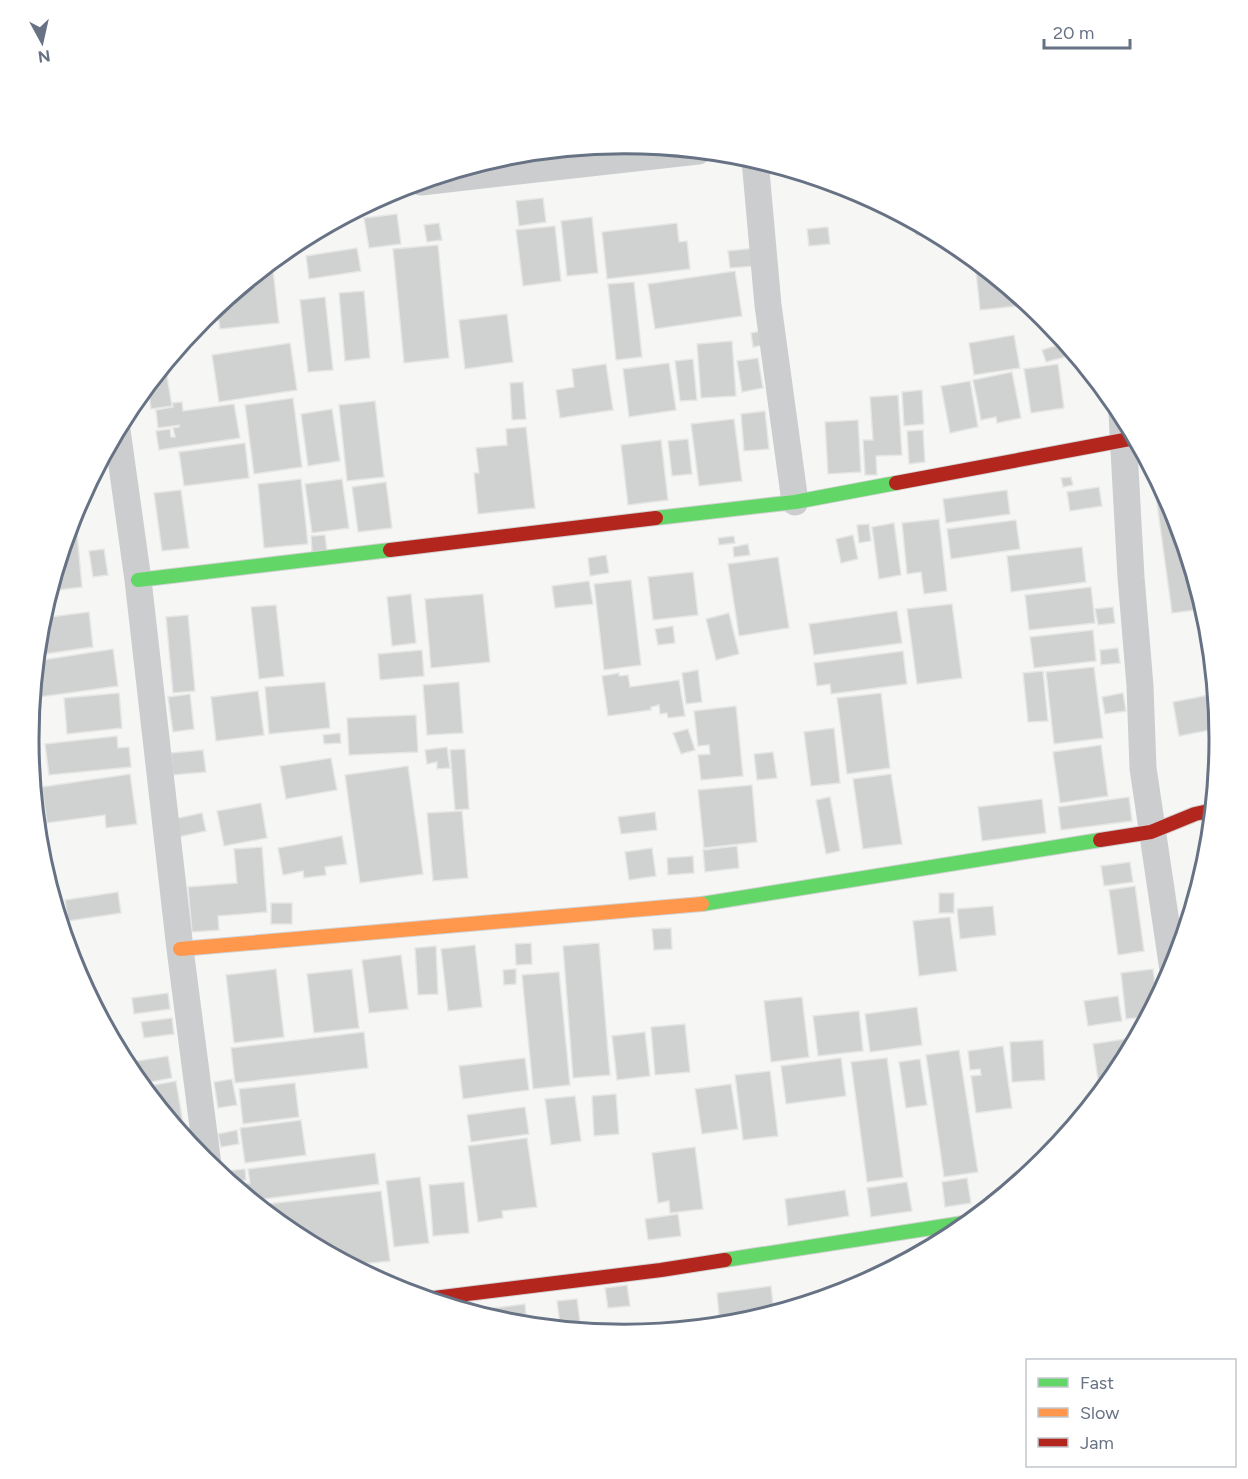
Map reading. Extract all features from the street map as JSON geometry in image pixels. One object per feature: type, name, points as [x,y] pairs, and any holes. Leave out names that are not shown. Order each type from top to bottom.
[{"type":"street","points":[[463,177],[656,156]]},
{"type":"street","points":[[756,170],[768,305],[795,502]]},
{"type":"street","points":[[138,580],[795,502],[1122,432]]},
{"type":"street","points":[[1128,442],[1143,768],[1170,949]]},
{"type":"street","points":[[116,449],[138,580],[180,949],[206,1149]]},
{"type":"street","points":[[180,949],[694,905],[1151,832],[1204,812]]},
{"type":"street","points":[[447,1296],[661,1270],[950,1225]]},
{"type":"building","points":[[543,198],[546,222],[519,226],[516,201]]},
{"type":"building","points":[[397,214],[401,244],[369,248],[364,218]]},
{"type":"building","points":[[592,217],[598,273],[567,276],[561,221]]},
{"type":"building","points":[[439,223],[442,240],[427,242],[424,225]]},
{"type":"building","points":[[677,223],[679,242],[687,241],[690,269],[607,279],[602,232]]},
{"type":"building","points":[[555,226],[561,281],[523,286],[516,230]]},
{"type":"building","points":[[828,227],[830,244],[809,246],[807,229]]},
{"type":"building","points":[[438,245],[449,358],[404,363],[393,249]]},
{"type":"building","points":[[357,248],[361,271],[309,279],[306,256]]},
{"type":"building","points":[[755,248],[756,266],[730,268],[728,251]]},
{"type":"building","points":[[273,271],[279,323],[220,329],[219,318]]},
{"type":"building","points":[[735,271],[742,316],[655,329],[648,284]]},
{"type":"building","points":[[976,272],[1017,306],[980,310]]},
{"type":"building","points":[[634,282],[642,357],[616,360],[608,284]]},
{"type":"building","points":[[364,291],[370,358],[345,361],[339,293]]},
{"type":"building","points":[[325,297],[333,370],[308,372],[300,300]]},
{"type":"building","points":[[507,314],[513,362],[465,369],[459,320]]},
{"type":"building","points":[[761,331],[764,345],[753,347],[751,333]]},
{"type":"building","points":[[1014,335],[1020,368],[974,375],[969,343]]},
{"type":"building","points":[[732,341],[736,396],[701,398],[697,344]]},
{"type":"building","points":[[290,343],[297,390],[219,402],[212,355]]},
{"type":"building","points":[[1056,346],[1066,357],[1046,362],[1042,350]]},
{"type":"building","points":[[758,358],[763,388],[742,392],[737,361]]},
{"type":"building","points":[[693,359],[697,400],[680,401],[675,361]]},
{"type":"building","points":[[669,363],[676,410],[629,417],[623,369]]},
{"type":"building","points":[[606,364],[613,410],[560,418],[556,390],[574,387],[572,369]]},
{"type":"building","points":[[1058,364],[1064,408],[1031,413],[1024,369]]},
{"type":"building","points":[[1012,372],[1021,418],[997,423],[996,417],[981,420],[973,380]]},
{"type":"building","points":[[167,375],[172,406],[151,409],[150,398]]},
{"type":"building","points":[[970,381],[978,427],[950,433],[941,386]]},
{"type":"building","points":[[523,382],[526,419],[512,420],[510,383]]},
{"type":"building","points":[[922,390],[924,424],[904,426],[902,392]]},
{"type":"building","points":[[898,395],[902,455],[876,456],[877,475],[865,475],[863,440],[873,440],[870,397]]},
{"type":"building","points":[[293,398],[302,467],[254,474],[245,405]]},
{"type":"building","points":[[375,401],[384,477],[347,481],[339,405]]},
{"type":"building","points":[[182,402],[183,411],[234,404],[240,438],[159,450],[156,431],[170,429],[171,437],[175,437],[173,428],[179,425],[158,428],[156,410],[173,407],[172,403]]},
{"type":"building","points":[[332,409],[340,461],[308,466],[301,414]]},
{"type":"building","points":[[765,411],[769,449],[744,451],[741,414]]},
{"type":"building","points":[[734,419],[742,481],[699,486],[691,424]]},
{"type":"building","points":[[858,420],[861,472],[828,474],[825,422]]},
{"type":"building","points":[[526,427],[535,508],[478,514],[474,473],[479,473],[476,448],[507,445],[506,429]]},
{"type":"building","points":[[923,430],[925,462],[909,464],[907,431]]},
{"type":"building","points":[[688,439],[692,474],[672,476],[668,441]]},
{"type":"building","points":[[661,440],[668,500],[628,505],[621,445]]},
{"type":"building","points":[[245,443],[249,478],[184,486],[179,452]]},
{"type":"building","points":[[1071,477],[1073,485],[1063,487],[1061,478]]},
{"type":"building","points":[[301,479],[308,544],[264,548],[258,484]]},
{"type":"building","points":[[342,479],[349,528],[312,533],[305,484]]},
{"type":"building","points":[[386,482],[392,528],[358,532],[352,487]]},
{"type":"building","points":[[1099,487],[1102,506],[1070,511],[1067,492]]},
{"type":"building","points":[[181,490],[189,548],[162,551],[154,493]]},
{"type":"building","points":[[1007,490],[1010,514],[946,523],[943,499]]},
{"type":"building","points":[[1156,498],[1178,551],[1194,610],[1172,613]]},
{"type":"building","points":[[939,519],[947,591],[924,594],[921,572],[907,574],[902,523]]},
{"type":"building","points":[[1016,520],[1020,549],[951,559],[947,529]]},
{"type":"building","points":[[894,523],[901,575],[879,579],[872,527]]},
{"type":"building","points":[[869,524],[871,541],[859,543],[857,525]]},
{"type":"building","points":[[77,533],[82,587],[59,590]]},
{"type":"building","points":[[325,535],[327,551],[312,552],[311,536]]},
{"type":"building","points":[[853,535],[858,559],[841,563],[836,539]]},
{"type":"building","points":[[734,536],[735,543],[719,545],[718,538]]},
{"type":"building","points":[[748,544],[750,555],[734,557],[733,547]]},
{"type":"building","points":[[1082,547],[1086,582],[1011,592],[1007,556]]},
{"type":"building","points":[[104,549],[108,575],[93,577],[89,551]]},
{"type":"building","points":[[606,555],[609,573],[590,576],[588,558]]},
{"type":"building","points":[[778,557],[789,628],[739,636],[728,564]]},
{"type":"building","points":[[693,572],[698,615],[653,620],[648,577]]},
{"type":"building","points":[[631,580],[641,665],[604,670],[594,584]]},
{"type":"building","points":[[589,581],[593,604],[555,608],[552,586]]},
{"type":"building","points":[[1091,587],[1095,623],[1029,630],[1025,595]]},
{"type":"building","points":[[411,594],[416,643],[392,646],[387,597]]},
{"type":"building","points":[[483,594],[490,662],[431,668],[425,599]]},
{"type":"building","points":[[952,604],[962,678],[917,684],[907,609]]},
{"type":"building","points":[[276,605],[284,676],[259,679],[251,607]]},
{"type":"building","points":[[1113,607],[1115,623],[1098,625],[1095,609]]},
{"type":"building","points":[[897,611],[902,643],[814,655],[809,624]]},
{"type":"building","points":[[89,612],[93,647],[45,654],[52,617]]},
{"type":"building","points":[[729,613],[739,654],[716,660],[706,619]]},
{"type":"building","points":[[188,615],[195,691],[173,693],[166,617]]},
{"type":"building","points":[[673,626],[675,643],[658,645],[655,629]]},
{"type":"building","points":[[1093,630],[1096,661],[1034,668],[1030,637]]},
{"type":"building","points":[[1118,648],[1120,663],[1101,665],[1100,650]]},
{"type":"building","points":[[113,649],[118,686],[40,697],[45,660]]},
{"type":"building","points":[[422,650],[424,676],[380,680],[378,654]]},
{"type":"building","points":[[903,651],[907,684],[831,694],[830,684],[817,686],[814,663]]},
{"type":"building","points":[[1094,667],[1103,738],[1054,744],[1046,672]]},
{"type":"building","points":[[698,670],[702,702],[686,704],[682,673]]},
{"type":"building","points":[[1043,671],[1048,721],[1028,722],[1023,673]]},
{"type":"building","points":[[619,673],[619,676],[628,675],[630,687],[679,680],[685,716],[668,718],[667,713],[660,714],[659,705],[651,707],[651,710],[608,716],[602,676]]},
{"type":"building","points":[[325,682],[330,728],[269,734],[265,687]]},
{"type":"building","points":[[459,682],[463,733],[427,735],[423,685]]},
{"type":"building","points":[[258,691],[264,735],[216,741],[211,697]]},
{"type":"building","points":[[119,693],[122,728],[67,734],[64,698]]},
{"type":"building","points":[[881,693],[890,768],[847,774],[837,698]]},
{"type":"building","points":[[1123,693],[1126,711],[1105,714],[1102,697]]},
{"type":"building","points":[[190,694],[194,729],[173,732],[168,697]]},
{"type":"building","points":[[1207,695],[1209,730],[1179,736],[1173,702]]},
{"type":"building","points":[[736,706],[743,776],[701,780],[698,755],[710,754],[709,745],[698,746],[694,711]]},
{"type":"building","points":[[416,715],[418,752],[349,755],[347,718]]},
{"type":"building","points":[[834,728],[840,783],[811,786],[804,732]]},
{"type":"building","points":[[688,729],[695,750],[681,754],[673,733]]},
{"type":"building","points":[[340,733],[341,743],[324,744],[323,735]]},
{"type":"building","points":[[117,736],[118,748],[129,747],[131,767],[49,775],[45,744]]},
{"type":"building","points":[[1101,745],[1108,796],[1060,803],[1053,752]]},
{"type":"building","points":[[447,747],[450,768],[437,769],[437,762],[427,764],[425,750]]},
{"type":"building","points":[[465,749],[469,809],[455,810],[450,750]]},
{"type":"building","points":[[203,750],[206,772],[173,775],[171,753]]},
{"type":"building","points":[[773,752],[777,778],[757,780],[754,754]]},
{"type":"building","points":[[331,758],[337,790],[286,799],[280,766]]},
{"type":"building","points":[[408,766],[423,874],[360,883],[345,775]]},
{"type":"building","points":[[130,774],[137,824],[106,828],[105,815],[47,823],[42,787]]},
{"type":"building","points":[[891,774],[902,844],[863,849],[853,779]]},
{"type":"building","points":[[752,785],[757,842],[704,848],[698,790]]},
{"type":"building","points":[[830,797],[840,851],[826,854],[816,800]]},
{"type":"building","points":[[1129,797],[1132,821],[1061,830],[1058,807]]},
{"type":"building","points":[[1042,799],[1046,833],[982,841],[978,807]]},
{"type":"building","points":[[261,803],[267,838],[224,846],[217,811]]},
{"type":"building","points":[[462,811],[468,878],[433,881],[427,813]]},
{"type":"building","points":[[655,812],[657,830],[621,834],[618,817]]},
{"type":"building","points":[[202,813],[206,831],[178,837],[174,819]]},
{"type":"building","points":[[342,836],[347,864],[325,867],[326,875],[304,878],[303,871],[283,875],[278,848]]},
{"type":"building","points":[[737,846],[739,868],[705,872],[703,850]]},
{"type":"building","points":[[262,847],[267,912],[218,916],[219,930],[192,932],[188,887],[237,883],[234,849]]},
{"type":"building","points":[[652,848],[656,876],[629,880],[625,852]]},
{"type":"building","points":[[693,856],[694,873],[668,875],[667,858]]},
{"type":"building","points":[[1130,862],[1133,882],[1104,886],[1101,866]]},
{"type":"building","points":[[1135,886],[1144,951],[1118,955],[1109,890]]},
{"type":"building","points":[[118,892],[121,913],[68,921],[65,900]]},
{"type":"building","points":[[939,893],[954,893],[954,913],[939,913]]},
{"type":"building","points":[[271,903],[292,903],[292,924],[271,924]]},
{"type":"building","points":[[993,906],[996,935],[960,939],[957,909]]},
{"type":"building","points":[[950,917],[957,971],[919,976],[913,921]]},
{"type":"building","points":[[671,928],[672,949],[654,950],[652,929]]},
{"type":"building","points":[[531,943],[532,964],[516,965],[515,944]]},
{"type":"building","points":[[599,943],[610,1075],[573,1078],[563,946]]},
{"type":"building","points":[[475,945],[482,1007],[448,1011],[441,949]]},
{"type":"building","points":[[436,946],[438,994],[418,995],[415,948]]},
{"type":"building","points":[[401,955],[408,1009],[369,1013],[362,960]]},
{"type":"building","points":[[276,969],[284,1037],[234,1043],[226,975]]},
{"type":"building","points":[[352,969],[359,1028],[314,1033],[307,974]]},
{"type":"building","points":[[516,969],[516,984],[504,985],[503,970]]},
{"type":"building","points":[[1153,969],[1155,984],[1138,1018],[1126,1019],[1121,973]]},
{"type":"building","points":[[559,972],[570,1085],[533,1089],[522,975]]},
{"type":"building","points":[[168,993],[170,1009],[134,1014],[132,998]]},
{"type":"building","points":[[1118,996],[1122,1021],[1088,1026],[1084,1001]]},
{"type":"building","points":[[802,997],[809,1057],[771,1062],[764,1001]]},
{"type":"building","points":[[917,1007],[922,1045],[870,1052],[865,1014]]},
{"type":"building","points":[[859,1011],[863,1051],[818,1056],[813,1016]]},
{"type":"building","points":[[172,1018],[174,1034],[144,1038],[141,1022]]},
{"type":"building","points":[[685,1024],[690,1072],[655,1075],[651,1027]]},
{"type":"building","points":[[364,1032],[368,1068],[235,1083],[231,1048]]},
{"type":"building","points":[[645,1032],[650,1076],[617,1080],[612,1036]]},
{"type":"building","points":[[1125,1039],[1098,1082],[1093,1044]]},
{"type":"building","points":[[1043,1040],[1045,1080],[1012,1082],[1010,1042]]},
{"type":"building","points":[[1003,1046],[1012,1108],[976,1113],[971,1076],[981,1075],[980,1069],[970,1070],[968,1051]]},
{"type":"building","points":[[959,1050],[978,1172],[944,1177],[926,1055]]},
{"type":"building","points":[[168,1056],[172,1078],[150,1082],[136,1061]]},
{"type":"building","points":[[525,1058],[529,1090],[463,1099],[459,1066]]},
{"type":"building","points":[[841,1058],[846,1096],[786,1104],[781,1066]]},
{"type":"building","points":[[887,1058],[903,1177],[867,1182],[851,1062]]},
{"type":"building","points":[[920,1059],[927,1105],[906,1108],[899,1062]]},
{"type":"building","points":[[770,1071],[778,1136],[743,1140],[735,1075]]},
{"type":"building","points":[[232,1079],[237,1105],[218,1108],[214,1082]]},
{"type":"building","points":[[176,1081],[183,1124],[160,1096],[152,1085]]},
{"type":"building","points":[[295,1083],[299,1117],[243,1124],[239,1089]]},
{"type":"building","points":[[731,1084],[738,1129],[702,1134],[695,1089]]},
{"type":"building","points":[[616,1094],[619,1134],[594,1136],[592,1096]]},
{"type":"building","points":[[575,1096],[581,1141],[551,1145],[545,1099]]},
{"type":"building","points":[[525,1107],[529,1134],[471,1142],[467,1115]]},
{"type":"building","points":[[301,1120],[306,1155],[245,1163],[240,1128]]},
{"type":"building","points":[[237,1130],[239,1144],[221,1147],[218,1134]]},
{"type":"building","points":[[527,1138],[537,1207],[502,1211],[503,1218],[478,1222],[468,1146]]},
{"type":"building","points":[[695,1147],[703,1209],[670,1213],[669,1201],[658,1203],[652,1153]]},
{"type":"building","points":[[375,1153],[379,1184],[262,1199],[244,1184],[250,1183],[248,1169]]},
{"type":"building","points":[[245,1169],[246,1180],[240,1181],[229,1171]]},
{"type":"building","points":[[420,1177],[429,1243],[394,1247],[386,1181]]},
{"type":"building","points":[[967,1178],[971,1203],[945,1207],[942,1182]]},
{"type":"building","points":[[464,1182],[469,1233],[433,1236],[429,1185]]},
{"type":"building","points":[[907,1182],[912,1211],[871,1217],[867,1188]]},
{"type":"building","points":[[845,1190],[849,1216],[788,1226],[785,1199]]},
{"type":"building","points":[[381,1191],[390,1261],[364,1264],[331,1246],[268,1204]]},
{"type":"building","points":[[678,1214],[681,1236],[648,1240],[645,1219]]},
{"type":"building","points":[[627,1285],[630,1306],[608,1308],[605,1288]]},
{"type":"building","points":[[771,1286],[773,1305],[719,1316],[717,1293]]},
{"type":"building","points":[[577,1299],[580,1322],[559,1320],[557,1301]]},
{"type":"building","points":[[525,1304],[526,1314],[510,1313],[494,1308]]},
{"type":"traffic: fast","points":[[656,518],[795,502],[896,483]]},
{"type":"traffic: fast","points":[[138,580],[390,550]]},
{"type":"traffic: fast","points":[[702,904],[1100,840]]},
{"type":"traffic: fast","points":[[725,1260],[950,1225]]},
{"type":"traffic: slow","points":[[180,949],[702,904]]},
{"type":"traffic: jam","points":[[896,483],[1126,440]]},
{"type":"traffic: jam","points":[[390,550],[656,518]]},
{"type":"traffic: jam","points":[[1100,840],[1151,832],[1204,812]]},
{"type":"traffic: jam","points":[[447,1296],[725,1260]]}]
